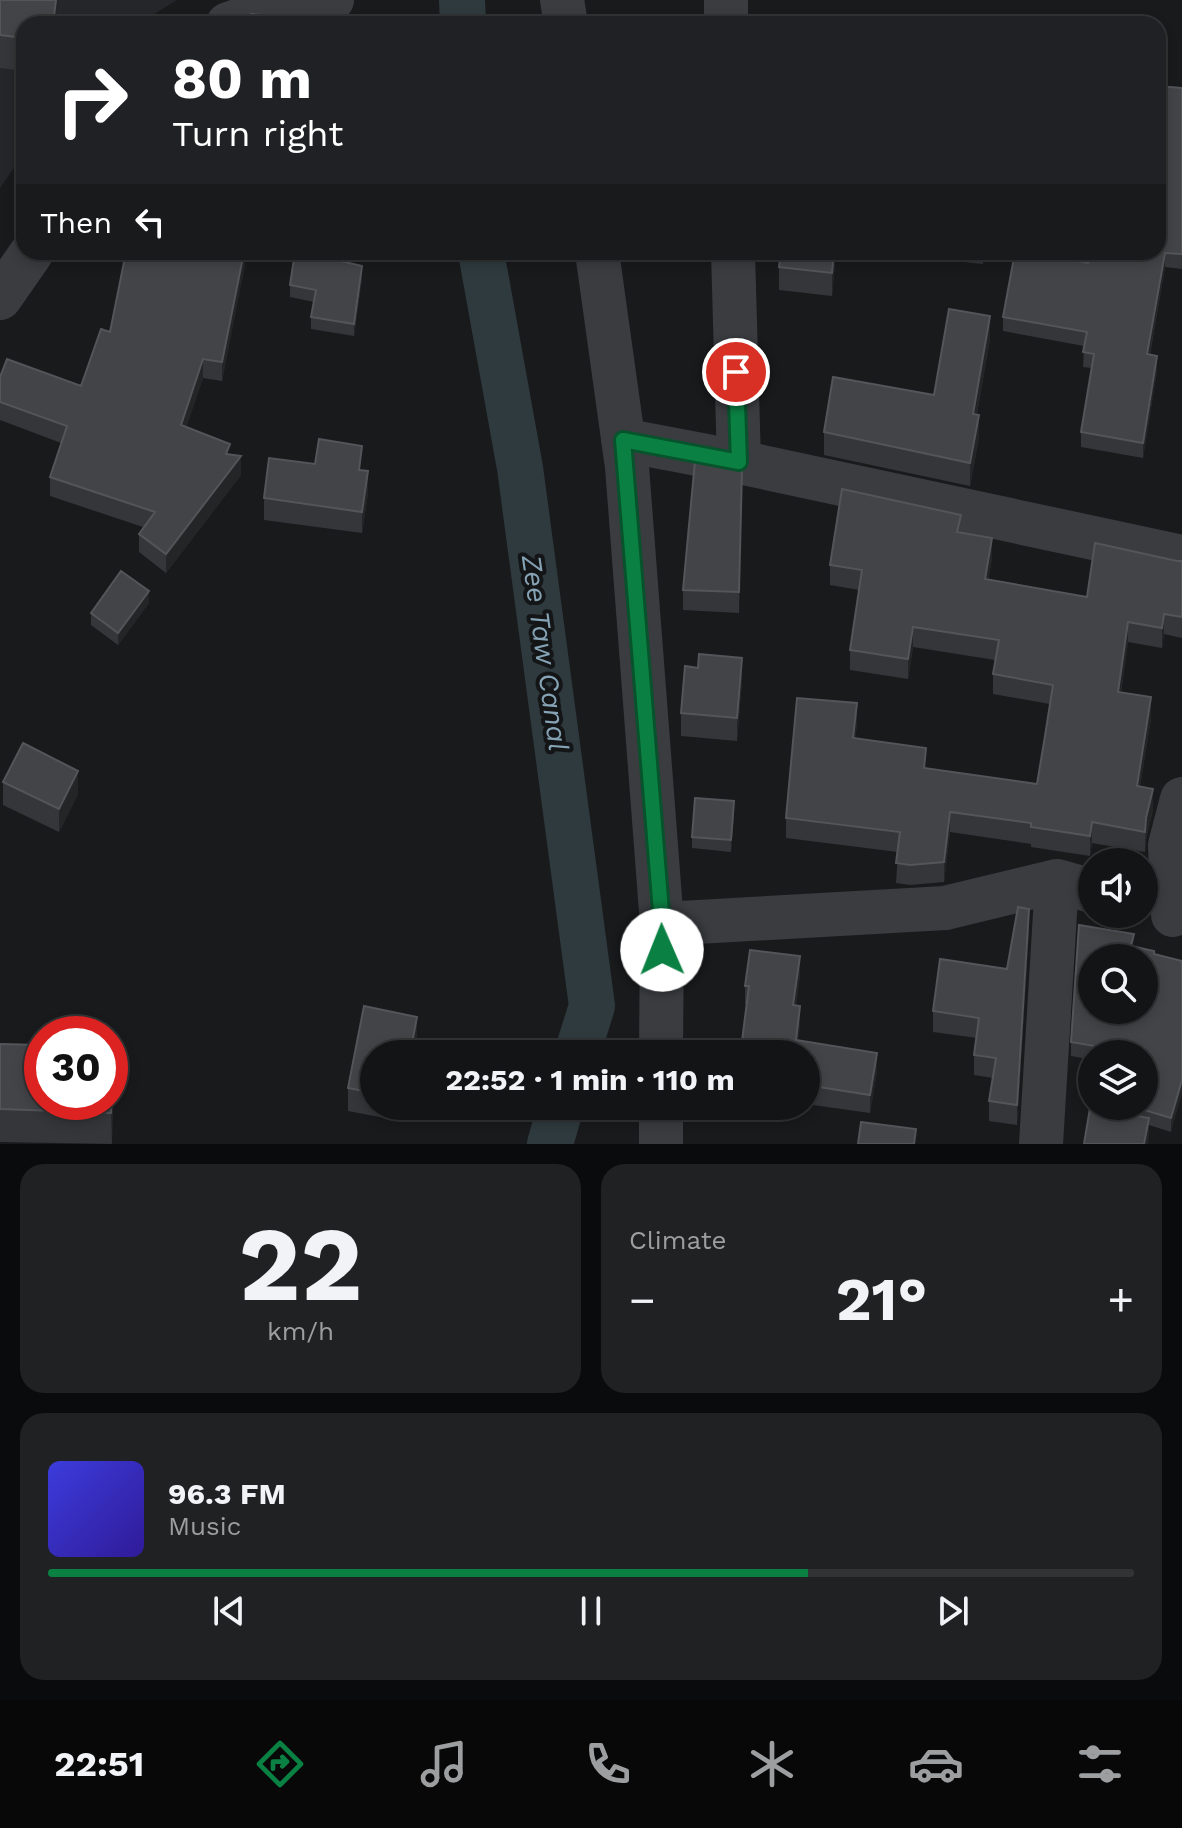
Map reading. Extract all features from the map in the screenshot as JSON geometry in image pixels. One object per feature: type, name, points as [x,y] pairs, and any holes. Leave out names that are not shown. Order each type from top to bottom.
[{"type":"street","points":[[252,16],[332,0]]},
{"type":"street","points":[[0,298],[26,260]]},
{"type":"street","points":[[598,260],[623,440],[662,924],[661,1040]]},
{"type":"street","points":[[733,260],[739,462]]},
{"type":"street","points":[[623,440],[1182,557]]},
{"type":"street","points":[[1166,913],[1170,845],[1182,799]]},
{"type":"street","points":[[662,924],[945,908],[1074,886],[1041,1144]]},
{"type":"street","points":[[661,1120],[661,1144]]},
{"type":"shaded area","points":[[0,0],[177,0],[151,16],[16,16],[16,165],[0,188]]},
{"type":"building","points":[[0,0],[56,0],[54,16],[16,16],[16,37],[0,35]]},
{"type":"building","points":[[1166,87],[1182,88],[1182,254],[1166,253]]},
{"type":"building","points":[[124,260],[242,260],[222,362],[203,359],[181,425],[230,444],[226,454],[241,456],[166,554],[139,534],[155,512],[50,477],[67,426],[0,402],[0,377],[7,359],[81,386],[101,329],[110,332]]},
{"type":"building","points":[[294,260],[336,260],[362,266],[354,324],[311,317],[316,290],[290,285]]},
{"type":"building","points":[[780,260],[833,260],[832,273],[779,267]]},
{"type":"building","points":[[1014,260],[1088,263],[1089,260],[1164,260],[1147,354],[1157,356],[1143,443],[1081,432],[1094,354],[1083,352],[1087,332],[1003,317]]},
{"type":"building","points":[[949,309],[990,316],[973,414],[979,415],[970,463],[824,432],[833,377],[934,395]]},
{"type":"building","points":[[319,439],[362,446],[359,470],[368,471],[362,512],[264,498],[269,458],[315,464]]},
{"type":"building","points":[[695,461],[742,468],[739,592],[683,590]]},
{"type":"building","points":[[842,489],[961,515],[957,532],[992,538],[985,579],[1087,597],[1095,543],[1182,561],[1182,617],[1164,614],[1162,628],[1128,622],[1118,692],[1151,697],[1137,786],[1153,789],[1145,832],[1092,822],[1090,836],[1031,827],[1031,823],[950,812],[944,862],[910,865],[896,863],[900,832],[786,818],[797,698],[857,703],[853,738],[926,748],[924,768],[1037,784],[1053,685],[993,674],[999,640],[913,627],[908,659],[850,650],[862,570],[830,565]]},
{"type":"building","points":[[121,571],[149,591],[118,633],[91,613]]},
{"type":"building","points":[[699,654],[742,658],[737,718],[681,713],[685,666],[698,668]]},
{"type":"building","points":[[23,743],[78,771],[59,809],[3,782]]},
{"type":"building","points":[[695,798],[734,801],[731,840],[692,837]]},
{"type":"building","points":[[1018,907],[1029,909],[1017,1105],[989,1101],[996,1058],[974,1055],[979,1018],[933,1011],[940,959],[1007,969]]},
{"type":"building","points":[[1079,928],[1134,934],[1132,944],[1078,944],[1078,1024],[1158,1024],[1158,955],[1182,961],[1182,1080],[1171,1118],[1158,1114],[1158,1040],[1078,1040],[1078,1043],[1071,1042]]},
{"type":"building","points":[[750,950],[800,956],[793,1005],[800,1006],[796,1040],[742,1040],[749,986],[745,986]]},
{"type":"building","points":[[364,1006],[417,1017],[413,1040],[360,1040],[360,1090],[348,1088]]},
{"type":"building","points":[[0,1044],[24,1045],[24,1110],[0,1109]]},
{"type":"building","points":[[820,1044],[877,1053],[870,1095],[820,1087]]},
{"type":"building","points":[[1088,1120],[1149,1120],[1144,1144],[1084,1144]]},
{"type":"building","points":[[861,1122],[916,1129],[914,1144],[858,1144]]},
{"type":"waterway","name":"Zee Taw Canal","points":[[462,0],[463,16]]},
{"type":"waterway","name":"Zee Taw Canal","points":[[482,260],[520,468],[592,1006],[581,1040]]},
{"type":"waterway","name":"Zee Taw Canal","points":[[550,1144],[557,1120]]},
{"type":"route","points":[[662,950],[623,440],[739,462],[736,372]]}]
